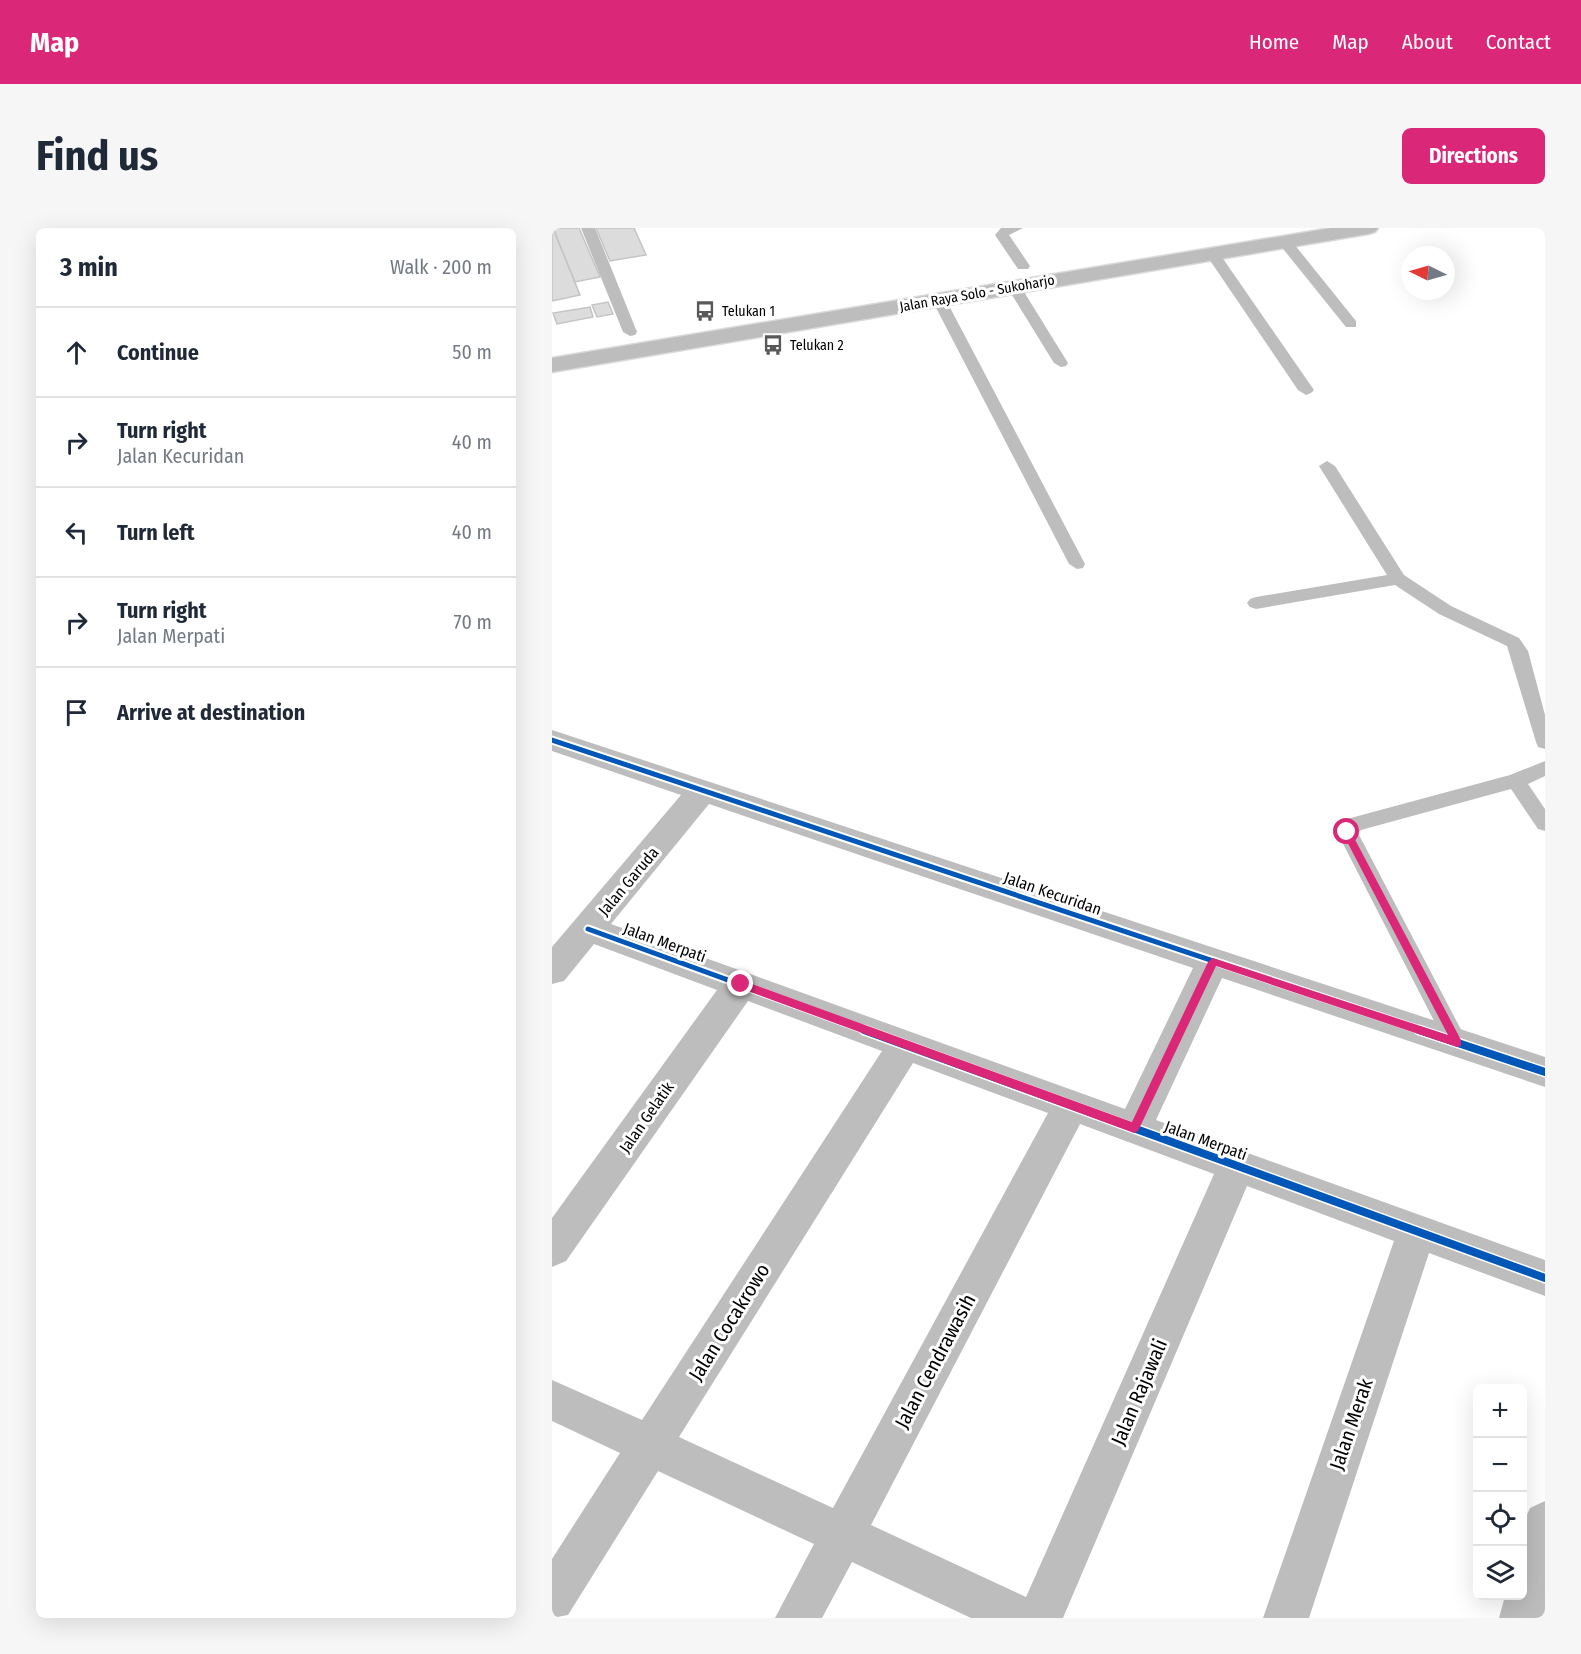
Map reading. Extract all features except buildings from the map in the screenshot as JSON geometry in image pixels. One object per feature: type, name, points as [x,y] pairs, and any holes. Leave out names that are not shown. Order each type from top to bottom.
[{"type":"street","name":"Jalan Raya Solo - Sukoharjo","points":[[589,349],[783,316],[1023,266],[1249,228]]},
{"type":"street","name":"Jalan Raya Solo - Sukoharjo","points":[[589,349],[630,332],[939,300],[1368,228]]},
{"type":"street","points":[[552,345],[589,349]]},
{"type":"street","points":[[552,365],[589,349]]},
{"type":"street","name":"Jalan Kecuridan","points":[[552,740],[1545,1072]]},
{"type":"street","name":"Jalan Garuda","points":[[552,971],[704,790]]},
{"type":"street","name":"Jalan Merpati","points":[[588,929],[1545,1278]]},
{"type":"street","points":[[1134,1128],[1213,962]]},
{"type":"street","name":"Jalan Gelatik","points":[[552,1249],[741,984]]},
{"type":"street","name":"Jalan Cocakrowo","points":[[552,1599],[905,1045]]},
{"type":"street","name":"Jalan Cendrawasih","points":[[798,1618],[1071,1105]]},
{"type":"street","name":"Jalan Rajawali","points":[[1040,1618],[1237,1165]]},
{"type":"street","name":"Jalan Merak","points":[[1286,1618],[1417,1231]]},
{"type":"street","points":[[552,1400],[1021,1618]]},
{"type":"street","points":[[1522,1618],[1545,1523]]},
{"type":"lane","points":[[588,228],[630,332]]},
{"type":"lane","points":[[1016,228],[1006,230],[1002,235],[1023,266]]},
{"type":"lane","points":[[1285,242],[1351,324]]},
{"type":"lane","points":[[1212,253],[1306,390]]},
{"type":"lane","points":[[1014,287],[1061,363]]},
{"type":"lane","points":[[939,300],[1077,564]]},
{"type":"lane","points":[[1327,466],[1398,579],[1445,610],[1513,642],[1519,651],[1527,689],[1545,741]]},
{"type":"lane","points":[[1256,603],[1398,579]]},
{"type":"lane","points":[[1457,1043],[1347,832],[1354,824],[1516,781],[1545,768]]},
{"type":"lane","points":[[1516,781],[1545,824]]},
{"type":"cycle path","points":[[552,740],[1545,1072]]},
{"type":"cycle path","points":[[588,929],[1545,1278]]},
{"type":"place","name":"Telukan 1","points":[[705,311]]},
{"type":"place","name":"Telukan 2","points":[[773,345]]},
{"type":"route","points":[[741,984],[1134,1128],[1213,962],[1457,1043],[1347,836],[1347,832]]}]
